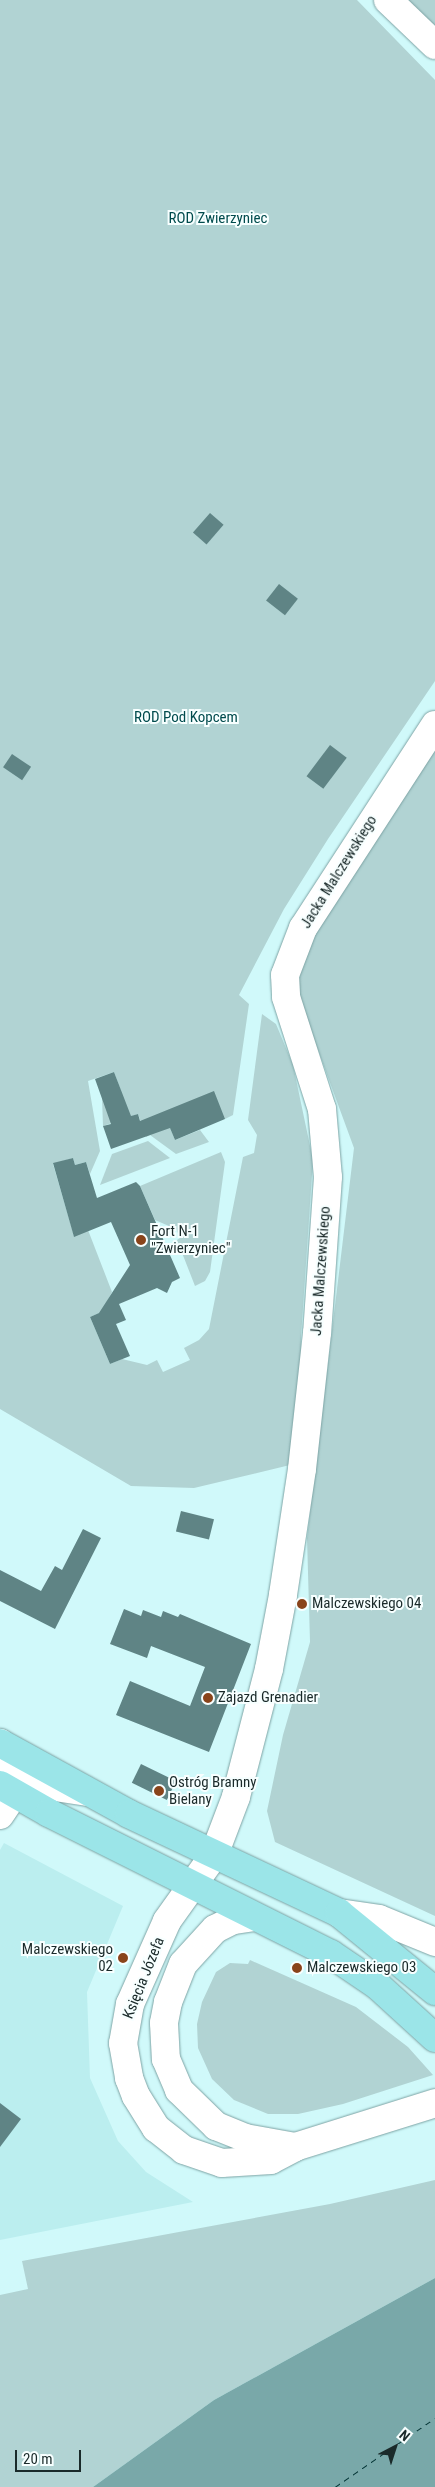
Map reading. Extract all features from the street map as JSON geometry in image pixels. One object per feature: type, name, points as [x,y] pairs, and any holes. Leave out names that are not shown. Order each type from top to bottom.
[{"type":"main road","points":[[0,1743],[86,1792],[214,1855],[339,1912],[435,1991]]},
{"type":"main road","points":[[5,1798],[307,1941],[355,1969],[403,2006],[435,2038]]},
{"type":"street","points":[[388,0],[435,45]]},
{"type":"street","name":"Jacka Malczewskiego","points":[[214,1855],[236,1797],[269,1669],[302,1469],[317,1333],[328,1176],[323,1119],[286,997],[285,974],[302,928],[435,725]]},
{"type":"street","points":[[0,1743],[14,1767],[17,1781],[5,1798]]},
{"type":"street","points":[[5,1798],[42,1785],[86,1792]]},
{"type":"street","name":"Księcia Józefa","points":[[214,1855],[167,1921],[130,2004],[123,2043],[129,2078],[136,2096],[156,2128],[184,2150],[201,2158],[222,2163],[257,2163],[271,2160],[295,2147],[435,2103]]},
{"type":"street","points":[[339,1912],[379,1919],[435,1942]]},
{"type":"street","name":"Księcia Józefa","points":[[255,1917],[233,1920],[215,1929],[183,1964],[168,2002],[164,2023],[166,2058],[179,2090],[216,2126],[245,2138],[295,2147]]},
{"type":"shaded area","points":[[4,1843],[123,1906],[87,1992],[90,2078],[118,2141],[146,2172],[193,2202],[0,2240],[0,1850]]},
{"type":"shaded area","points":[[435,2278],[435,2487],[93,2487],[214,2400]]},
{"type":"green space","points":[[0,0],[357,0],[435,80],[435,681],[328,839],[284,909],[239,995],[249,1004],[233,1115],[225,1119],[164,1112],[175,1140],[200,1130],[209,1142],[176,1154],[150,1135],[146,1137],[138,1114],[103,1126],[102,1098],[121,1091],[114,1072],[88,1081],[100,1151],[90,1174],[86,1162],[75,1165],[73,1158],[53,1164],[74,1236],[88,1230],[112,1292],[102,1312],[90,1317],[110,1364],[122,1359],[147,1365],[157,1360],[163,1372],[190,1360],[184,1348],[199,1340],[209,1329],[243,1157],[254,1153],[257,1135],[248,1120],[262,1014],[276,1024],[293,1065],[313,1160],[301,1336],[301,1404],[290,1465],[194,1488],[131,1486],[0,1409]]},
{"type":"green space","points":[[401,0],[435,0],[435,33]]},
{"type":"green space","points":[[435,740],[435,1916],[275,1842],[267,1811],[283,1735],[310,1642],[307,1538],[354,1148],[293,982],[307,941]]},
{"type":"green space","points":[[148,1141],[170,1158],[100,1185],[112,1154]]},
{"type":"green space","points":[[221,1152],[225,1162],[210,1272],[205,1281],[195,1286],[177,1240],[180,1238],[176,1229],[155,1220],[140,1186]]},
{"type":"green space","points":[[250,1960],[356,2007],[408,2047],[433,2075],[343,2104],[298,2114],[268,2114],[234,2100],[212,2079],[198,2048],[197,2024],[202,2002],[216,1972],[230,1963],[248,1964]]},
{"type":"green space","points":[[435,2180],[435,2278],[214,2400],[93,2487],[0,2487],[0,2295],[28,2289],[22,2261],[330,2204]]},
{"type":"building","points":[[210,513],[224,525],[207,544],[193,533]]},
{"type":"building","points":[[279,584],[298,599],[285,615],[266,601]]},
{"type":"building","points":[[330,745],[347,758],[323,789],[307,776]]},
{"type":"building","points":[[12,754],[31,767],[22,780],[3,767]]},
{"type":"building","points":[[114,1072],[131,1116],[138,1114],[140,1121],[214,1091],[225,1119],[175,1140],[170,1128],[111,1149],[103,1126],[111,1124],[95,1079]]},
{"type":"building","points":[[73,1158],[75,1165],[86,1162],[97,1198],[136,1182],[140,1186],[180,1278],[172,1282],[167,1293],[157,1288],[119,1304],[126,1320],[116,1324],[130,1356],[110,1364],[90,1317],[99,1313],[130,1265],[111,1222],[74,1237],[53,1163]]},
{"type":"building","points":[[181,1511],[214,1519],[209,1540],[176,1531]]},
{"type":"building","points":[[83,1529],[101,1538],[55,1629],[0,1601],[0,1570],[41,1591],[55,1566],[62,1570]]},
{"type":"building","points":[[124,1609],[141,1616],[143,1610],[161,1617],[163,1611],[178,1617],[180,1614],[251,1644],[209,1752],[116,1715],[130,1681],[190,1706],[205,1667],[151,1646],[147,1658],[110,1644]]},
{"type":"building","name":"Ostróg Bramny Bielany","points":[[141,1764],[176,1781],[167,1800],[132,1783]]},
{"type":"building","points":[[0,2103],[21,2119],[0,2147]]},
{"type":"ferry route","points":[[335,2487],[435,2418]]},
{"type":"place","name":"Fort N-1 \"Zwierzyniec\"","points":[[141,1240]]},
{"type":"place","name":"Malczewskiego 04","points":[[302,1604]]},
{"type":"place","name":"Zajazd Grenadier","points":[[208,1698]]},
{"type":"place","name":"Ostróg Bramny Bielany","points":[[159,1791]]},
{"type":"place","name":"Malczewskiego 02","points":[[123,1958]]},
{"type":"place","name":"Malczewskiego 03","points":[[297,1968]]},
{"type":"park label","name":"ROD Zwierzyniec","points":[[218,219]]},
{"type":"park label","name":"ROD Pod Kopcem","points":[[186,718]]}]
